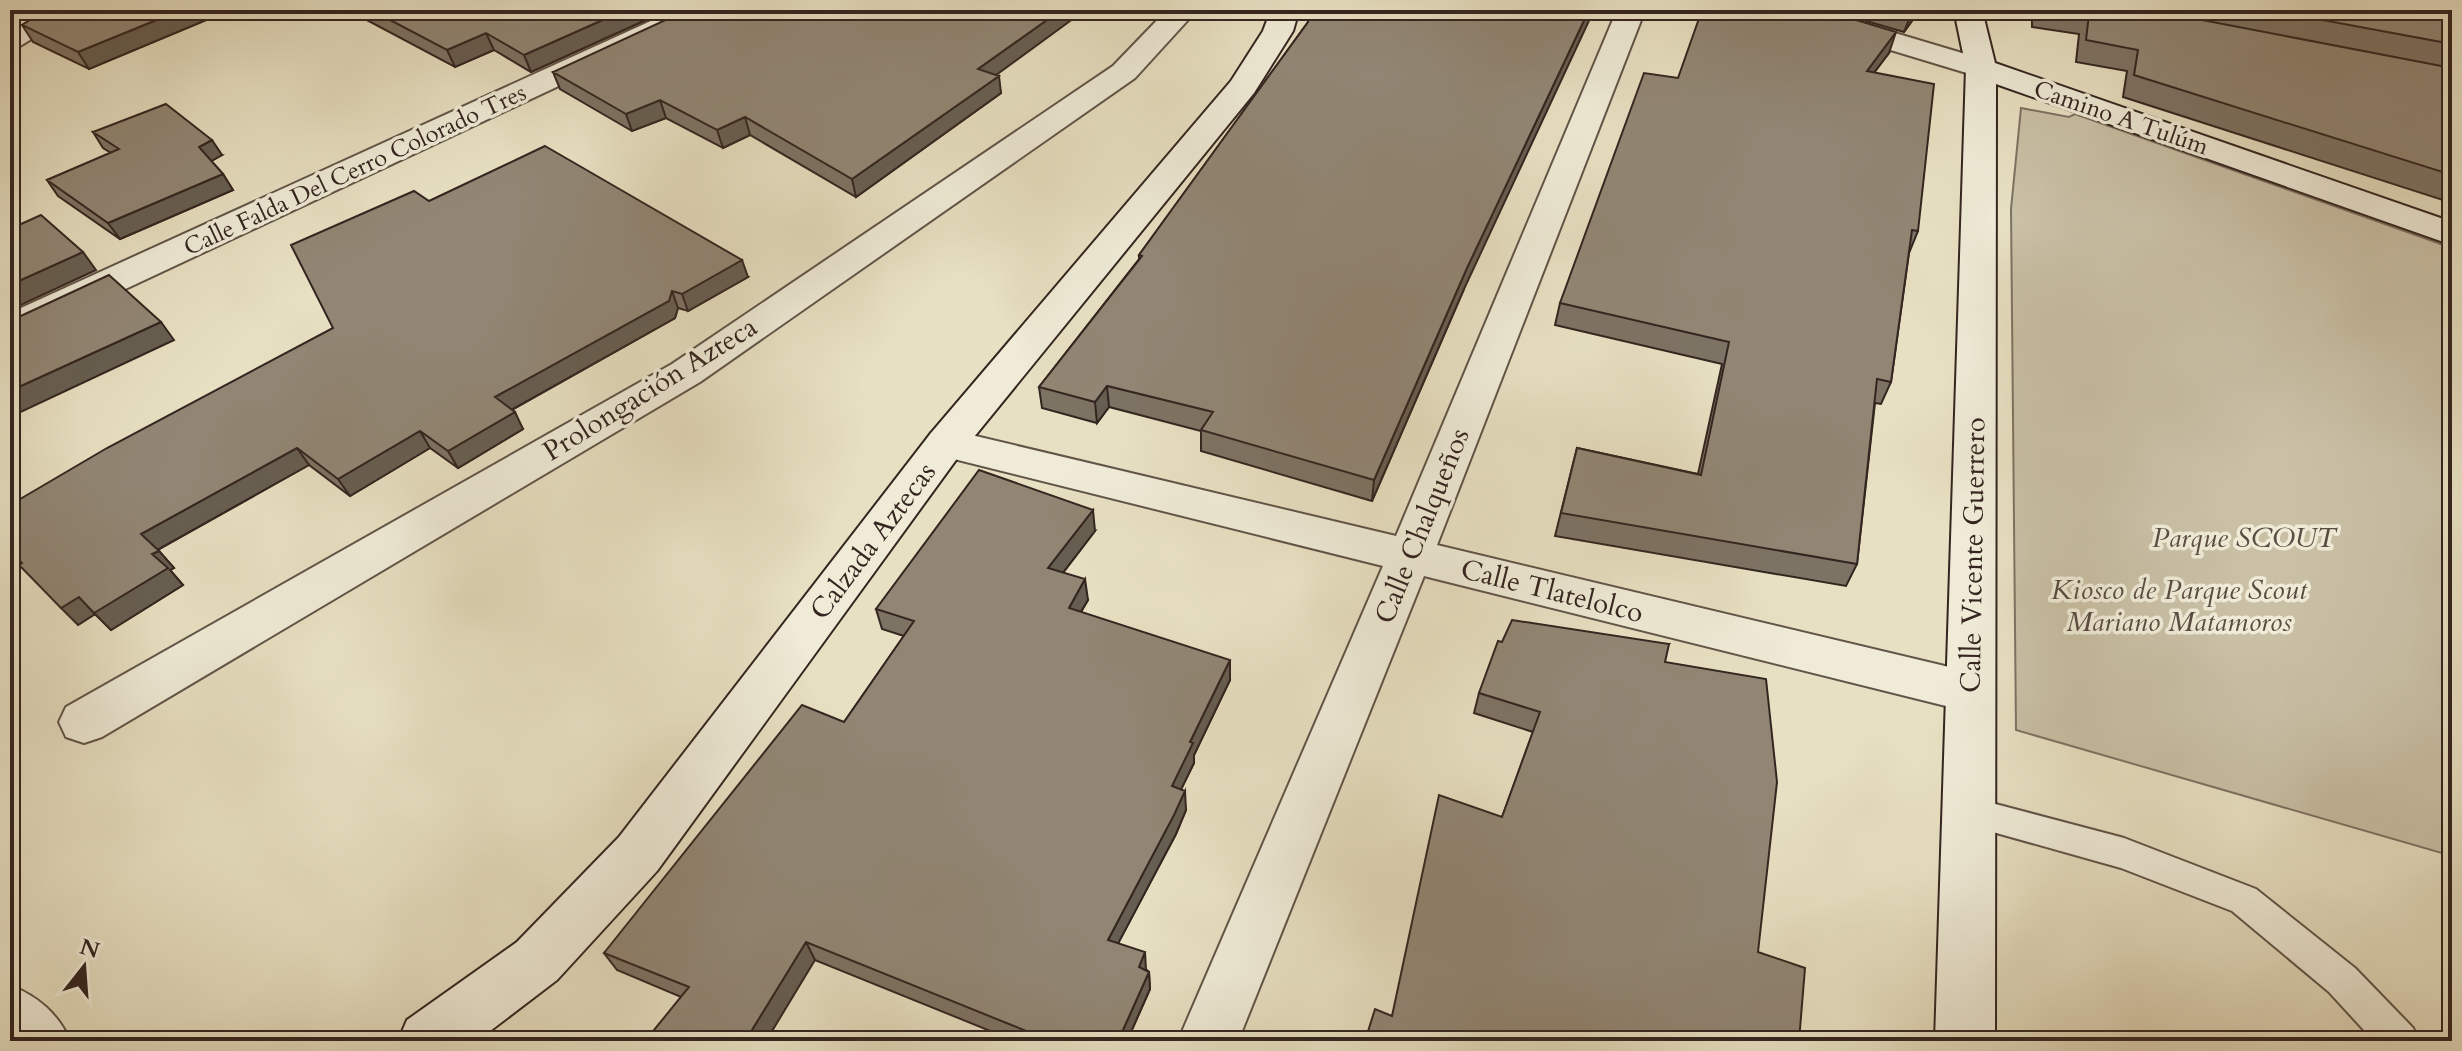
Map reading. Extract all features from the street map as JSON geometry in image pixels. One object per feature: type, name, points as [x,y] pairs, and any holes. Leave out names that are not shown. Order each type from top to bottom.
[{"type":"street","points":[[10,40],[59,10]]},
{"type":"street","name":"Calle Falda Del Cerro Colorado Tres","points":[[10,328],[698,10]]},
{"type":"street","name":"Prolongación Azteca","points":[[84,722],[686,373],[1124,72],[1183,10]]},
{"type":"street","name":"Calzada Aztecas","points":[[428,1041],[537,961],[638,854],[946,443],[1243,86],[1278,31],[1285,10]]},
{"type":"street","name":"Calle Chalqueños","points":[[1208,1041],[1410,556],[1631,10]]},
{"type":"street","name":"Camino A Tulúm","points":[[1788,10],[1981,68],[2452,234]]},
{"type":"street","name":"Calle Vicente Guerrero","points":[[1965,1041],[1981,68],[1968,10]]},
{"type":"street","name":"Calle Tlatelolco","points":[[946,443],[1970,692]]},
{"type":"street","points":[[10,1014],[40,1041]]},
{"type":"lane","points":[[1969,812],[2124,853],[2244,900],[2342,980],[2400,1041]]},
{"type":"green space","name":"Parque SCOUT","points":[[2021,108],[2069,117],[2075,114],[2452,248],[2452,856],[2016,730],[2011,209]]},
{"type":"building","points":[[46,10],[181,10],[78,52],[22,25]]},
{"type":"building","points":[[371,10],[625,10],[524,55],[486,33],[447,50]]},
{"type":"building","points":[[687,10],[1061,10],[978,69],[999,76],[852,179],[745,117],[717,130],[660,100],[626,114],[553,72]]},
{"type":"building","points":[[1311,10],[1589,10],[1467,268],[1374,480],[1201,430],[1213,412],[1107,386],[1095,402],[1039,387],[1142,256],[1139,255],[1308,22]]},
{"type":"building","points":[[1702,10],[1823,10],[1896,32],[1867,71],[1934,84],[1918,231],[1912,230],[1891,382],[1877,379],[1857,564],[1561,513],[1577,448],[1701,475],[1729,342],[1560,303],[1644,73],[1678,78]]},
{"type":"building","points":[[2065,10],[2150,10],[2452,68],[2452,175],[2134,75],[2138,50],[2086,40],[2089,14]]},
{"type":"building","points":[[2268,10],[2452,10],[2452,44]]},
{"type":"building","points":[[166,104],[212,140],[199,147],[223,174],[108,223],[47,180],[119,149],[93,132]]},
{"type":"building","points":[[545,146],[742,260],[682,294],[672,291],[669,301],[495,397],[515,412],[448,451],[420,431],[338,479],[297,448],[141,534],[159,551],[152,554],[168,568],[94,613],[79,597],[61,608],[19,565],[22,563],[10,550],[10,505],[107,448],[333,328],[291,245],[414,191],[429,201]]},
{"type":"building","points":[[41,215],[83,252],[10,285],[10,229]]},
{"type":"building","points":[[109,275],[161,322],[10,391],[10,321]]},
{"type":"building","points":[[979,470],[1093,510],[1048,568],[1085,579],[1069,608],[1230,660],[1172,786],[1185,791],[1108,940],[1145,952],[1139,967],[1149,972],[1118,1041],[1051,1041],[806,942],[747,1038],[754,1041],[645,1041],[689,987],[604,953],[802,705],[844,722],[914,621],[876,609]]},
{"type":"building","points":[[1512,620],[1669,644],[1665,662],[1766,679],[1777,782],[1758,952],[1805,968],[1799,1041],[1365,1041],[1375,1009],[1392,1016],[1439,795],[1502,817],[1540,712],[1479,693],[1498,641],[1502,642]]},
{"type":"park label","name":"Kiosco de Parque Scout Mariano Matamoros","points":[[2179,606]]}]
